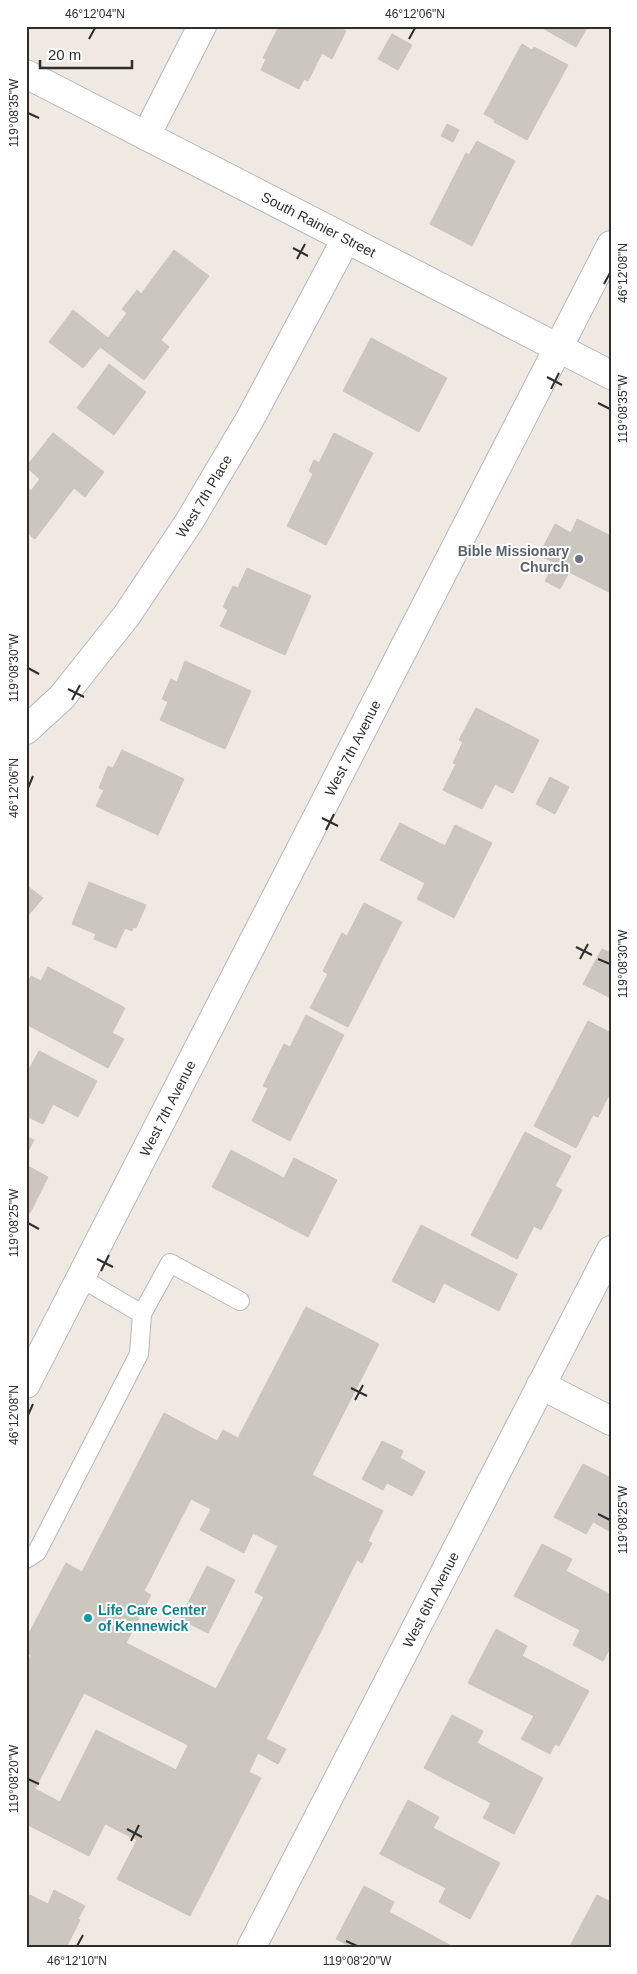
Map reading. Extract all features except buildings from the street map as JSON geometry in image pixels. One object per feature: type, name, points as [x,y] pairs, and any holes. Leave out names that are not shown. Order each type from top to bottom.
[{"type":"street","points":[[146,136],[202,26]]},
{"type":"street","name":"South Rainier Street","points":[[26,74],[611,375]]},
{"type":"street","name":"West 7th Place","points":[[26,730],[62,697],[121,622],[189,522],[250,419],[346,239]]},
{"type":"street","name":"West 7th Avenue","points":[[26,1384],[611,245]]},
{"type":"street","name":"West 6th Avenue","points":[[251,1948],[611,1250]]},
{"type":"street","points":[[541,1385],[611,1421]]},
{"type":"lane","points":[[26,1559],[37,1552],[139,1354],[142,1314],[170,1263],[240,1301]]},
{"type":"lane","points":[[81,1278],[142,1314]]},
{"type":"place","name":"Bible Missionary Church","points":[[579,559]]},
{"type":"place","name":"Life Care Center of Kennewick","points":[[88,1618]]}]
